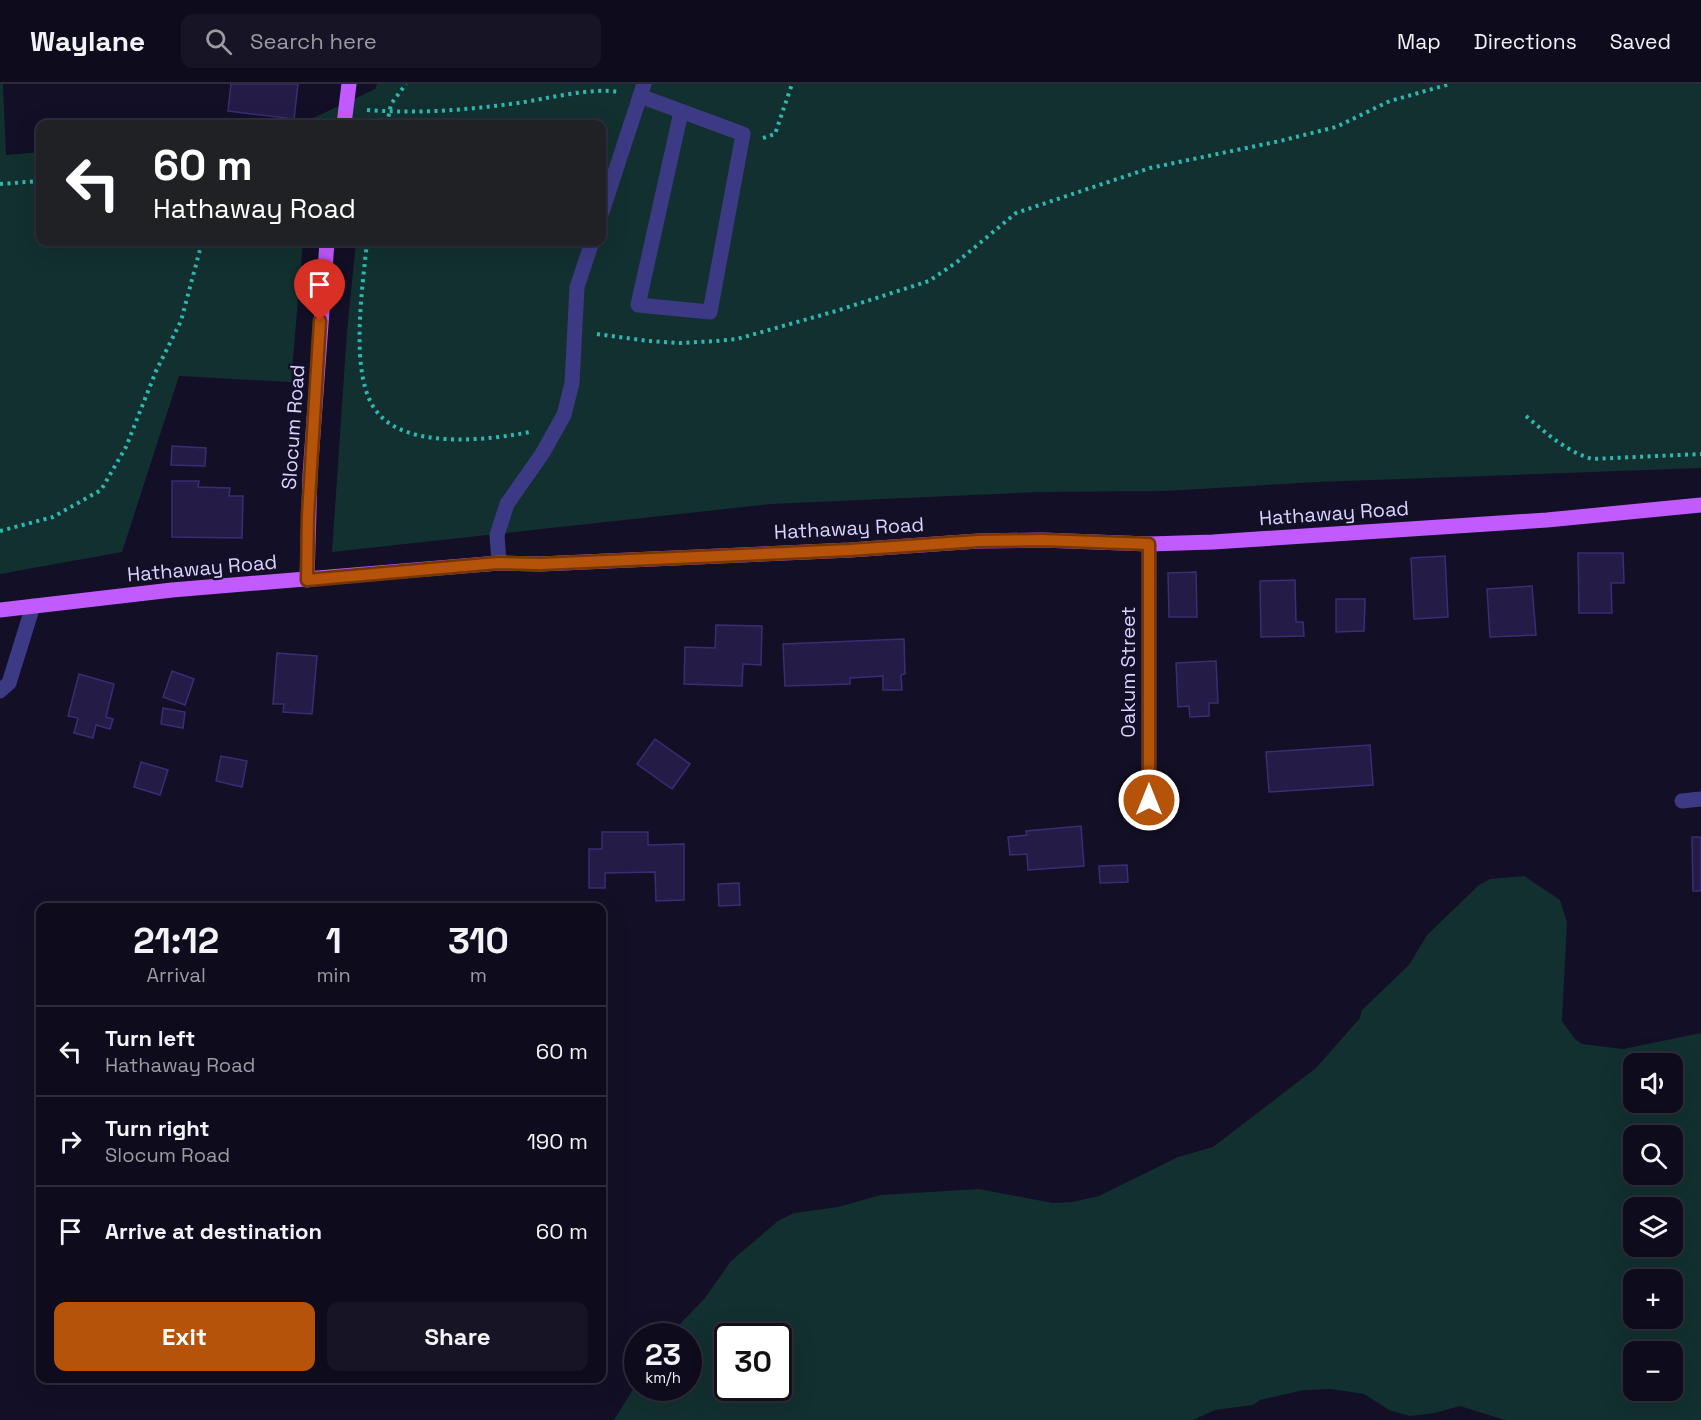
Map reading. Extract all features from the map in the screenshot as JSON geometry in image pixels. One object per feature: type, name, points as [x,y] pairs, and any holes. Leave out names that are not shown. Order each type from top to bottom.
[{"type":"main road","points":[[344,120],[349,84]]},
{"type":"main road","name":"Slocum Road","points":[[307,580],[310,485],[327,246]]},
{"type":"main road","name":"Hathaway Road","points":[[0,610],[172,590],[498,563],[540,564],[838,551],[978,541],[1042,540],[1149,544],[1213,542],[1547,520],[1701,506]]},
{"type":"street","points":[[606,200],[642,90],[681,112],[743,135],[710,312],[639,305],[681,112]]},
{"type":"street","points":[[498,563],[497,536],[507,504],[542,454],[564,415],[572,383],[577,287],[591,246]]},
{"type":"street","name":"Oakum Street","points":[[1149,544],[1149,800]]},
{"type":"street","points":[[0,691],[9,683],[33,606]]},
{"type":"street","points":[[1682,801],[1701,799]]},
{"type":"path","points":[[388,120],[391,104],[406,84]]},
{"type":"path","points":[[741,144],[775,134],[792,84]]},
{"type":"path","points":[[575,332],[680,343],[716,341],[737,339],[836,312],[929,281],[957,262],[1016,213],[1150,168],[1336,127],[1390,101],[1450,84]]},
{"type":"path","points":[[347,120],[364,110],[442,112],[611,91],[642,90]]},
{"type":"path","points":[[0,184],[36,181]]},
{"type":"path","points":[[0,531],[53,517],[101,490],[126,447],[156,371],[181,321],[201,246]]},
{"type":"path","points":[[367,246],[359,343],[367,394],[378,414],[400,430],[415,434],[465,439],[488,439],[558,426]]},
{"type":"path","points":[[1526,416],[1561,445],[1575,454],[1592,459],[1701,454]]},
{"type":"green space","points":[[0,84],[3,84],[6,155],[36,152],[36,246],[303,246],[291,382],[179,376],[122,552],[0,574]]},
{"type":"green space","points":[[377,84],[1701,84],[1701,468],[1317,482],[1166,491],[1040,492],[771,504],[332,552],[347,331],[356,246],[606,246],[606,120],[309,120],[375,89]]},
{"type":"green space","points":[[1524,876],[1560,900],[1567,922],[1562,1021],[1575,1039],[1582,1044],[1623,1049],[1701,1033],[1701,1420],[1505,1420],[1460,1406],[1435,1413],[1410,1416],[1389,1410],[1364,1394],[1331,1389],[1304,1390],[1260,1400],[1253,1405],[1215,1410],[1193,1420],[614,1420],[626,1401],[702,1401],[702,1323],[681,1323],[705,1298],[731,1261],[778,1221],[794,1213],[838,1207],[881,1195],[979,1189],[1053,1203],[1072,1202],[1099,1196],[1178,1157],[1213,1147],[1316,1068],[1360,1018],[1362,1010],[1409,965],[1427,935],[1479,885],[1490,879]]},
{"type":"building","points":[[231,84],[298,84],[294,119],[228,111]]},
{"type":"building","points":[[172,446],[206,448],[205,466],[171,465]]},
{"type":"building","points":[[172,481],[199,481],[198,487],[230,488],[229,496],[243,496],[242,538],[172,537]]},
{"type":"building","points":[[1578,553],[1623,553],[1624,583],[1611,583],[1612,613],[1579,613]]},
{"type":"building","points":[[1445,556],[1448,617],[1414,619],[1411,558]]},
{"type":"building","points":[[1196,572],[1197,617],[1169,617],[1168,573]]},
{"type":"building","points":[[1295,580],[1296,622],[1303,622],[1304,636],[1261,637],[1260,581]]},
{"type":"building","points":[[1532,586],[1536,635],[1490,637],[1487,589]]},
{"type":"building","points":[[1336,599],[1365,599],[1364,631],[1336,632]]},
{"type":"building","points":[[716,625],[762,626],[761,665],[743,664],[742,686],[684,684],[685,647],[715,648]]},
{"type":"building","points":[[904,639],[905,674],[901,675],[902,690],[883,690],[883,676],[850,678],[850,684],[785,686],[783,644]]},
{"type":"building","points":[[277,653],[317,656],[312,714],[283,712],[284,704],[273,704]]},
{"type":"building","points":[[1216,661],[1218,703],[1209,703],[1209,716],[1190,717],[1189,706],[1178,707],[1176,663]]},
{"type":"building","points":[[172,671],[194,679],[185,705],[163,697]]},
{"type":"building","points":[[79,674],[114,684],[106,717],[113,719],[110,729],[96,725],[93,738],[74,733],[78,718],[68,716]]},
{"type":"building","points":[[163,708],[185,712],[183,728],[161,724]]},
{"type":"building","points":[[655,739],[690,764],[672,789],[637,764]]},
{"type":"building","points":[[1370,745],[1373,785],[1269,792],[1266,752]]},
{"type":"building","points":[[221,756],[247,761],[242,787],[216,781]]},
{"type":"building","points":[[141,762],[168,770],[160,795],[134,787]]},
{"type":"building","points":[[1081,826],[1084,866],[1028,870],[1027,854],[1010,855],[1008,837],[1027,835],[1026,831]]},
{"type":"building","points":[[602,832],[648,832],[648,845],[684,844],[684,900],[656,901],[655,872],[605,873],[605,888],[589,888],[589,849],[602,849]]},
{"type":"building","points":[[1692,837],[1701,837],[1701,891],[1693,891]]},
{"type":"building","points":[[1127,865],[1128,882],[1100,883],[1099,866]]},
{"type":"building","points":[[739,883],[740,905],[719,906],[718,884]]},
{"type":"route","points":[[320,321],[310,475],[307,580],[498,563],[540,564],[806,552],[978,541],[1042,540],[1149,544],[1149,800]]}]
